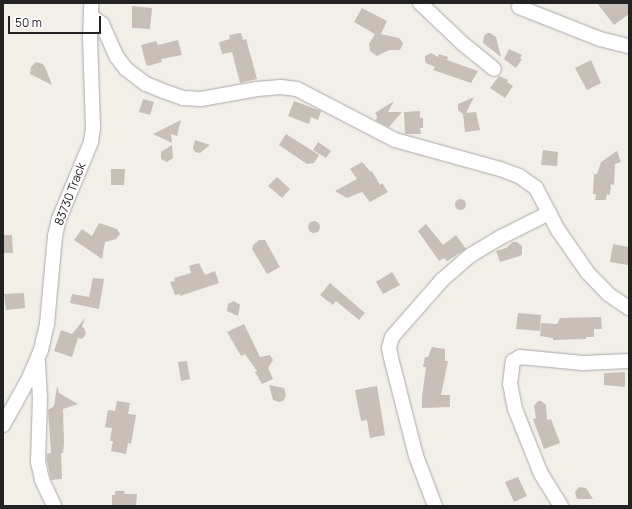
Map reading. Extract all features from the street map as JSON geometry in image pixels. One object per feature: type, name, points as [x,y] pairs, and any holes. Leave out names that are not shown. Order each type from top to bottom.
[{"type":"street","points":[[420,3],[462,43],[494,69]]},
{"type":"street","points":[[519,7],[600,39],[629,46]]},
{"type":"street","points":[[91,10],[102,24],[117,57],[126,69],[146,84],[183,98],[201,99],[257,89],[281,87],[297,89],[395,140],[500,169],[519,176],[536,188],[549,213],[574,254],[597,285],[629,308]]},
{"type":"street","name":"83730 Track","points":[[3,425],[29,378],[37,358],[47,324],[55,236],[59,219],[91,142],[93,128],[90,38],[91,10]]},
{"type":"street","points":[[435,506],[416,456],[391,358],[390,348],[392,337],[442,280],[471,255],[549,213]]},
{"type":"street","points":[[561,506],[541,474],[515,409],[510,384],[513,361],[520,357],[583,363],[629,361]]},
{"type":"street","points":[[37,358],[40,396],[38,462],[42,480],[54,506]]},
{"type":"building","points":[[597,3],[629,3],[629,14],[614,25]]},
{"type":"building","points":[[132,6],[152,8],[150,29],[132,28]]},
{"type":"building","points":[[362,8],[387,21],[381,34],[399,38],[403,43],[400,50],[389,50],[377,56],[370,51],[369,44],[375,34],[354,22]]},
{"type":"building","points":[[241,33],[243,40],[246,39],[257,79],[240,83],[232,52],[222,54],[219,42],[230,39],[229,35]]},
{"type":"building","points":[[487,33],[490,33],[496,37],[501,57],[483,43],[484,36]]},
{"type":"building","points":[[178,40],[182,55],[161,59],[162,62],[148,66],[146,64],[141,45],[156,41],[158,45]]},
{"type":"building","points":[[509,49],[522,55],[520,58],[522,59],[516,68],[504,59]]},
{"type":"building","points":[[431,53],[438,57],[439,54],[448,57],[447,60],[478,71],[471,83],[433,70],[435,67],[426,63],[425,60],[425,56]]},
{"type":"building","points":[[591,60],[601,83],[587,90],[575,68]]},
{"type":"building","points":[[36,62],[43,64],[52,85],[30,74],[31,67]]},
{"type":"building","points":[[499,76],[508,80],[507,82],[513,86],[505,98],[490,88]]},
{"type":"building","points":[[474,97],[466,113],[476,112],[480,130],[465,132],[463,114],[458,110],[458,104]]},
{"type":"building","points":[[143,99],[154,102],[150,115],[139,112]]},
{"type":"building","points":[[294,101],[321,111],[318,120],[311,117],[309,124],[288,116]]},
{"type":"building","points":[[394,101],[388,112],[402,112],[389,127],[376,121],[377,116],[375,113]]},
{"type":"building","points":[[420,111],[420,118],[423,118],[423,128],[420,128],[421,134],[405,134],[404,112]]},
{"type":"building","points":[[181,120],[177,136],[171,134],[172,143],[153,134]]},
{"type":"building","points":[[286,134],[319,155],[314,163],[307,164],[279,145]]},
{"type":"building","points":[[195,140],[210,145],[200,153],[195,152],[193,148]]},
{"type":"building","points":[[318,142],[331,151],[326,158],[313,150]]},
{"type":"building","points":[[172,145],[173,158],[167,162],[161,159],[161,152]]},
{"type":"building","points":[[543,150],[558,152],[557,166],[541,165]]},
{"type":"building","points":[[617,151],[621,162],[615,164],[614,185],[611,184],[610,195],[607,194],[606,200],[595,200],[596,194],[593,194],[594,174],[597,174],[601,162]]},
{"type":"building","points":[[362,162],[371,172],[372,171],[380,185],[382,183],[388,192],[370,202],[362,192],[347,198],[335,191],[357,179],[350,169]]},
{"type":"building","points":[[111,169],[125,169],[124,185],[111,185]]},
{"type":"building","points":[[277,177],[290,189],[282,198],[268,186]]},
{"type":"building","points":[[460,198],[464,200],[466,204],[464,208],[460,210],[456,208],[454,204],[456,200]]},
{"type":"building","points":[[316,221],[319,222],[319,232],[312,233],[309,232],[308,225],[309,222]]},
{"type":"building","points":[[99,223],[117,229],[120,234],[116,239],[105,242],[102,259],[74,240],[82,229],[92,236]]},
{"type":"building","points":[[426,224],[443,245],[456,235],[466,249],[447,261],[444,258],[439,261],[418,231]]},
{"type":"building","points":[[3,235],[12,235],[13,253],[3,253]]},
{"type":"building","points":[[259,240],[265,240],[280,267],[267,274],[252,249],[253,245]]},
{"type":"building","points":[[513,242],[517,242],[522,246],[522,254],[500,262],[496,251],[506,248]]},
{"type":"building","points":[[613,244],[628,247],[628,265],[610,262]]},
{"type":"building","points":[[199,263],[205,275],[215,271],[219,283],[180,296],[180,294],[175,295],[170,282],[175,281],[174,278],[191,273],[189,266]]},
{"type":"building","points":[[392,272],[400,285],[383,294],[376,282]]},
{"type":"building","points":[[93,278],[104,279],[99,309],[70,303],[72,294],[89,297]]},
{"type":"building","points":[[330,283],[365,313],[359,320],[336,301],[333,305],[320,295]]},
{"type":"building","points":[[24,293],[25,308],[6,310],[4,294]]},
{"type":"building","points":[[234,301],[240,305],[238,316],[227,311],[228,304]]},
{"type":"building","points":[[518,313],[541,315],[540,331],[516,329]]},
{"type":"building","points":[[601,317],[602,329],[594,329],[594,337],[586,337],[586,339],[553,340],[553,338],[540,336],[541,323],[557,324],[560,318]]},
{"type":"building","points":[[85,318],[82,327],[84,328],[86,334],[82,339],[78,338],[72,357],[54,351],[61,330],[72,334]]},
{"type":"building","points":[[244,324],[260,357],[270,355],[273,360],[268,368],[273,379],[262,384],[255,372],[257,371],[245,354],[241,356],[227,332]]},
{"type":"building","points":[[432,347],[445,349],[445,361],[448,361],[441,395],[450,395],[450,407],[422,408],[426,367],[423,367],[425,357],[428,357]]},
{"type":"building","points":[[187,361],[190,379],[181,381],[178,362]]},
{"type":"building","points":[[625,372],[625,387],[604,385],[604,373]]},
{"type":"building","points":[[269,385],[284,388],[286,395],[283,401],[279,402],[273,400]]},
{"type":"building","points":[[57,386],[59,393],[78,404],[63,409],[64,443],[63,453],[61,453],[62,479],[51,480],[47,461],[47,454],[51,453],[48,410],[54,406]]},
{"type":"building","points":[[377,386],[385,435],[370,438],[367,420],[361,421],[355,390]]},
{"type":"building","points":[[117,401],[130,403],[128,414],[136,415],[131,444],[128,443],[126,454],[111,451],[113,441],[110,441],[112,428],[105,427],[108,410],[115,411]]},
{"type":"building","points":[[538,401],[541,401],[546,405],[547,420],[551,419],[560,443],[544,449],[533,419],[536,418],[534,406]]},
{"type":"building","points":[[518,477],[527,496],[514,502],[505,482]]},
{"type":"building","points":[[579,487],[586,488],[593,499],[577,499],[575,492]]},
{"type":"building","points":[[115,491],[125,491],[124,494],[137,494],[136,506],[112,506],[112,495],[115,495]]}]
